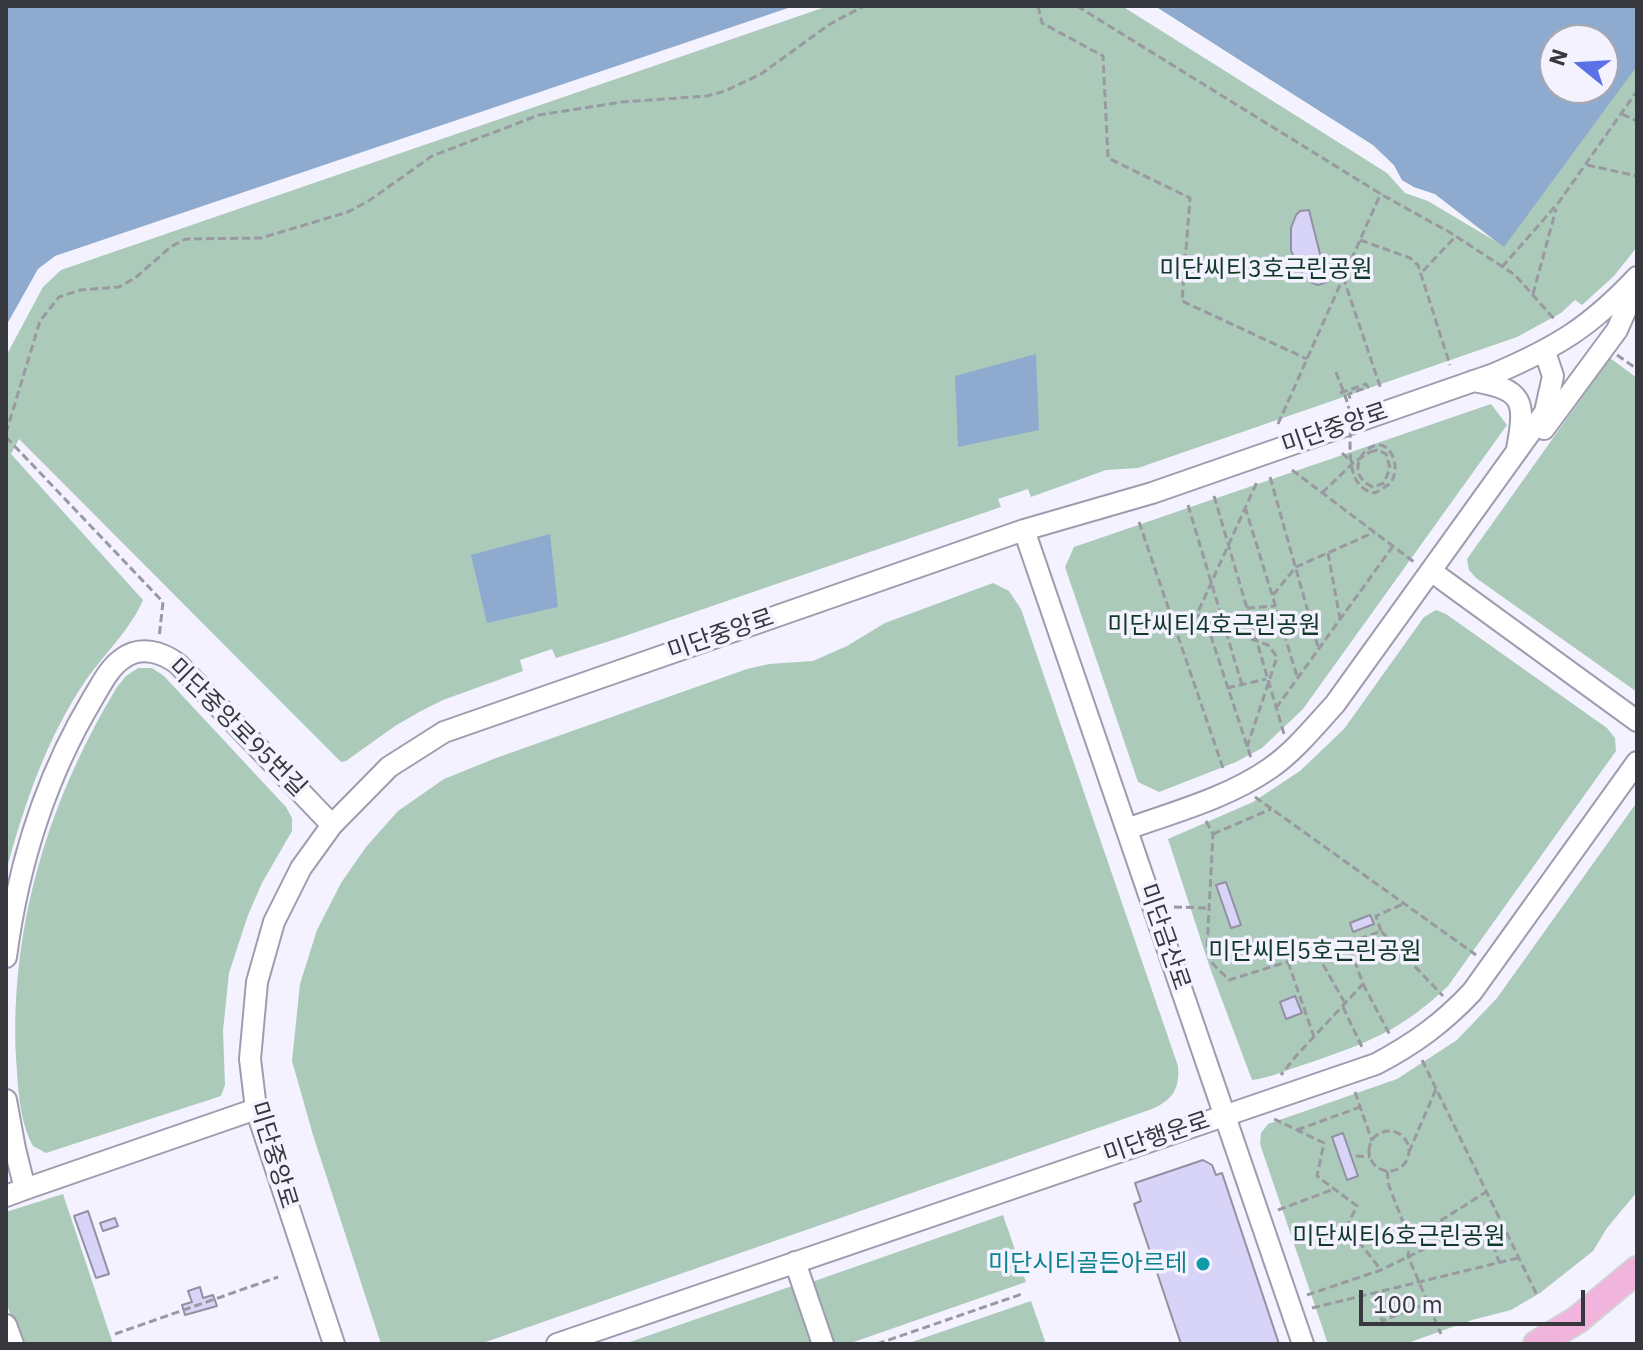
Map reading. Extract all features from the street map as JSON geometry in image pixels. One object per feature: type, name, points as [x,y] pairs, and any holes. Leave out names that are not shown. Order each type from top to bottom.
[{"type":"main road","points":[[1537,1344],[1577,1320],[1637,1270]]},
{"type":"street","name":"미단중앙로","points":[[334,1344],[256,1109],[250,1059],[257,982],[274,922],[301,868],[332,825],[389,767],[444,732],[1024,530],[1152,493],[1473,381],[1545,352],[1585,327],[1637,277]]},
{"type":"street","points":[[1127,829],[1231,791],[1269,769],[1297,746],[1335,704],[1423,566],[1516,456],[1554,418],[1617,330],[1637,285]]},
{"type":"street","points":[[1516,456],[1550,400],[1553,376],[1545,352]]},
{"type":"street","points":[[1473,381],[1494,384],[1508,390],[1518,400],[1523,417],[1516,456]]},
{"type":"street","name":"미단금산로","points":[[1024,530],[1303,1344]]},
{"type":"street","points":[[1423,566],[1637,721]]},
{"type":"street","name":"미단중앙로95번길","points":[[6,957],[24,859],[46,794],[71,738],[114,666],[138,652],[168,657],[185,670],[332,825]]},
{"type":"street","name":"미단행운로","points":[[557,1344],[1376,1064],[1413,1045],[1447,1019],[1472,992],[1637,762]]},
{"type":"street","points":[[6,1100],[15,1149],[16,1192],[256,1109]]},
{"type":"street","points":[[795,1262],[823,1344]]},
{"type":"street","points":[[6,1325],[13,1344]]},
{"type":"path","points":[[157,653],[163,602],[6,435],[40,321],[59,297],[80,290],[119,287],[135,278],[172,246],[186,239],[249,240],[304,227],[348,212],[432,156],[539,115],[649,99],[707,96],[725,91],[770,68],[830,24],[864,6]]},
{"type":"path","points":[[1038,6],[1042,23],[1103,56],[1108,158],[1190,198],[1182,301],[1307,359]]},
{"type":"path","points":[[1077,6],[1456,236],[1515,275],[1555,320]]},
{"type":"path","points":[[1502,267],[1556,206],[1637,91]]},
{"type":"path","points":[[1622,114],[1637,121]]},
{"type":"path","points":[[1587,165],[1637,176]]},
{"type":"path","points":[[1278,424],[1381,193]]},
{"type":"path","points":[[1533,294],[1556,206]]},
{"type":"path","points":[[1422,272],[1456,236]]},
{"type":"path","points":[[1360,240],[1410,258],[1422,272],[1450,365]]},
{"type":"path","points":[[1343,277],[1381,389]]},
{"type":"path","points":[[1611,350],[1637,369]]},
{"type":"path","points":[[1322,493],[1353,463],[1370,452],[1377,450],[1386,454],[1390,468],[1384,483],[1379,487],[1367,485],[1358,469],[1360,458],[1375,445],[1388,449],[1395,463],[1391,483],[1375,493],[1359,485],[1352,471],[1349,413],[1336,372]]},
{"type":"path","points":[[1342,393],[1366,384],[1368,387],[1349,394],[1350,399]]},
{"type":"path","points":[[1342,453],[1353,463]]},
{"type":"path","points":[[1292,470],[1423,566]]},
{"type":"path","points":[[1270,477],[1318,649]]},
{"type":"path","points":[[1247,747],[1277,657],[1273,648],[1200,620],[1198,612],[1257,482]]},
{"type":"path","points":[[1214,496],[1284,734]]},
{"type":"path","points":[[1188,505],[1242,685]]},
{"type":"path","points":[[1245,507],[1298,678]]},
{"type":"path","points":[[1139,522],[1224,771]]},
{"type":"path","points":[[1273,595],[1296,567],[1375,532]]},
{"type":"path","points":[[1276,708],[1393,546]]},
{"type":"path","points":[[1328,553],[1340,619]]},
{"type":"path","points":[[1247,608],[1276,606]]},
{"type":"path","points":[[1223,620],[1249,615]]},
{"type":"path","points":[[1207,622],[1251,758]]},
{"type":"path","points":[[1227,688],[1268,681]]},
{"type":"path","points":[[1255,797],[1476,955]]},
{"type":"path","points":[[1213,834],[1271,809]]},
{"type":"path","points":[[1206,820],[1213,834],[1207,949],[1213,964],[1229,980],[1381,931]]},
{"type":"path","points":[[1404,903],[1376,916],[1381,931],[1443,996]]},
{"type":"path","points":[[1174,907],[1209,908]]},
{"type":"path","points":[[1348,943],[1363,984],[1390,1035]]},
{"type":"path","points":[[1316,953],[1344,1004],[1362,1047]]},
{"type":"path","points":[[1288,962],[1314,1037]]},
{"type":"path","points":[[1281,1075],[1363,984]]},
{"type":"path","points":[[1422,1060],[1538,1297]]},
{"type":"path","points":[[1356,1156],[1370,1157],[1380,1169],[1387,1171],[1402,1166],[1436,1089]]},
{"type":"path","points":[[1355,1092],[1372,1141],[1370,1157]]},
{"type":"path","points":[[1297,1130],[1360,1107]]},
{"type":"path","points":[[1274,1119],[1324,1143],[1317,1176],[1357,1206],[1348,1224],[1349,1229],[1381,1270]]},
{"type":"path","points":[[1372,1141],[1378,1135],[1394,1132],[1407,1143],[1409,1152]]},
{"type":"path","points":[[1387,1171],[1389,1186],[1410,1240],[1408,1256],[1441,1334]]},
{"type":"path","points":[[1278,1210],[1334,1189]]},
{"type":"path","points":[[1410,1240],[1486,1192]]},
{"type":"path","points":[[1307,1295],[1381,1270],[1482,1222],[1487,1226],[1499,1262]]},
{"type":"path","points":[[1312,1308],[1518,1258]]},
{"type":"path","points":[[115,1334],[278,1277]]},
{"type":"path","points":[[1376,1292],[1382,1321],[1427,1303]]},
{"type":"path","points":[[877,1344],[1022,1294]]},
{"type":"green space","name":"미단씨티3호근린공원","points":[[828,6],[1122,6],[1387,173],[1405,193],[1428,201],[1495,241],[1435,194],[1402,180],[1394,165],[1373,145],[1155,6],[1637,6],[1637,247],[1614,276],[1582,305],[1575,300],[1561,313],[1517,337],[1138,468],[1106,470],[1031,497],[1028,489],[998,499],[1001,507],[616,639],[556,658],[552,649],[520,660],[523,671],[421,711],[346,761],[341,762],[19,439],[11,454],[143,600],[124,631],[86,680],[48,748],[6,872],[6,356],[43,287],[61,270]]},
{"type":"green space","points":[[1610,358],[1637,378],[1637,692],[1476,578],[1469,570],[1467,559]]},
{"type":"green space","name":"미단씨티4호근린공원","points":[[1491,404],[1507,425],[1303,709],[1262,748],[1236,762],[1159,792],[1138,782],[1065,567],[1074,547]]},
{"type":"green space","points":[[993,583],[1009,591],[1021,609],[1178,1066],[1178,1081],[1170,1097],[1152,1109],[480,1344],[381,1344],[292,1061],[300,984],[317,930],[341,883],[366,847],[398,811],[444,779],[747,669],[813,661],[847,646],[885,623]]},
{"type":"green space","name":"미단씨티5호근린공원","points":[[1436,610],[1607,728],[1615,738],[1616,751],[1448,986],[1415,1014],[1382,1034],[1328,1056],[1252,1080],[1210,968],[1168,839],[1253,802],[1300,771],[1344,729],[1424,617]]},
{"type":"green space","points":[[138,668],[152,668],[164,676],[286,807],[292,818],[292,831],[262,883],[229,973],[223,1031],[225,1085],[221,1096],[46,1153],[33,1146],[28,1136],[22,1114],[16,1057],[16,1008],[27,912],[54,819],[72,774],[117,687]]},
{"type":"green space","name":"미단씨티6호근린공원","points":[[1637,802],[1637,1192],[1607,1228],[1593,1251],[1540,1293],[1511,1310],[1405,1344],[1328,1344],[1260,1144],[1261,1133],[1268,1124],[1397,1079],[1457,1040],[1497,998]]},
{"type":"green space","points":[[63,1194],[113,1344],[21,1344],[6,1302],[6,1212]]},
{"type":"green space","points":[[1003,1215],[1026,1282],[848,1344],[830,1344],[809,1283]]},
{"type":"green space","points":[[798,1284],[818,1344],[624,1344]]},
{"type":"green space","points":[[1031,1301],[1046,1344],[906,1344]]},
{"type":"water","points":[[6,6],[794,6],[55,256],[38,269],[6,326]]},
{"type":"water","points":[[1155,6],[1637,6],[1637,66],[1619,90],[1619,24],[1539,24],[1539,104],[1609,104],[1504,247],[1435,194],[1402,180],[1394,165],[1373,145]]},
{"type":"water","points":[[1036,354],[1039,430],[958,447],[955,376]]},
{"type":"water","points":[[550,534],[558,607],[487,623],[471,555]]},
{"type":"building","points":[[1309,210],[1327,282],[1318,285],[1302,273],[1291,251],[1291,228],[1296,215]]},
{"type":"building","points":[[1226,882],[1241,925],[1231,928],[1216,885]]},
{"type":"building","points":[[1370,915],[1374,924],[1353,932],[1350,923]]},
{"type":"building","points":[[1295,996],[1302,1013],[1286,1019],[1280,1002]]},
{"type":"building","points":[[1343,1133],[1358,1176],[1347,1180],[1332,1137]]},
{"type":"building","name":"미단시티골든아르테","points":[[1203,1160],[1212,1165],[1216,1175],[1222,1173],[1279,1344],[1181,1344],[1134,1204],[1141,1201],[1135,1183]]},
{"type":"building","points":[[88,1211],[109,1274],[96,1278],[74,1216]]},
{"type":"building","points":[[115,1218],[118,1226],[103,1231],[100,1223]]},
{"type":"building","points":[[200,1287],[203,1298],[213,1295],[217,1306],[185,1315],[182,1305],[192,1302],[188,1291]]},
{"type":"place","name":"미단시티골든아르테","points":[[1203,1264]]}]
